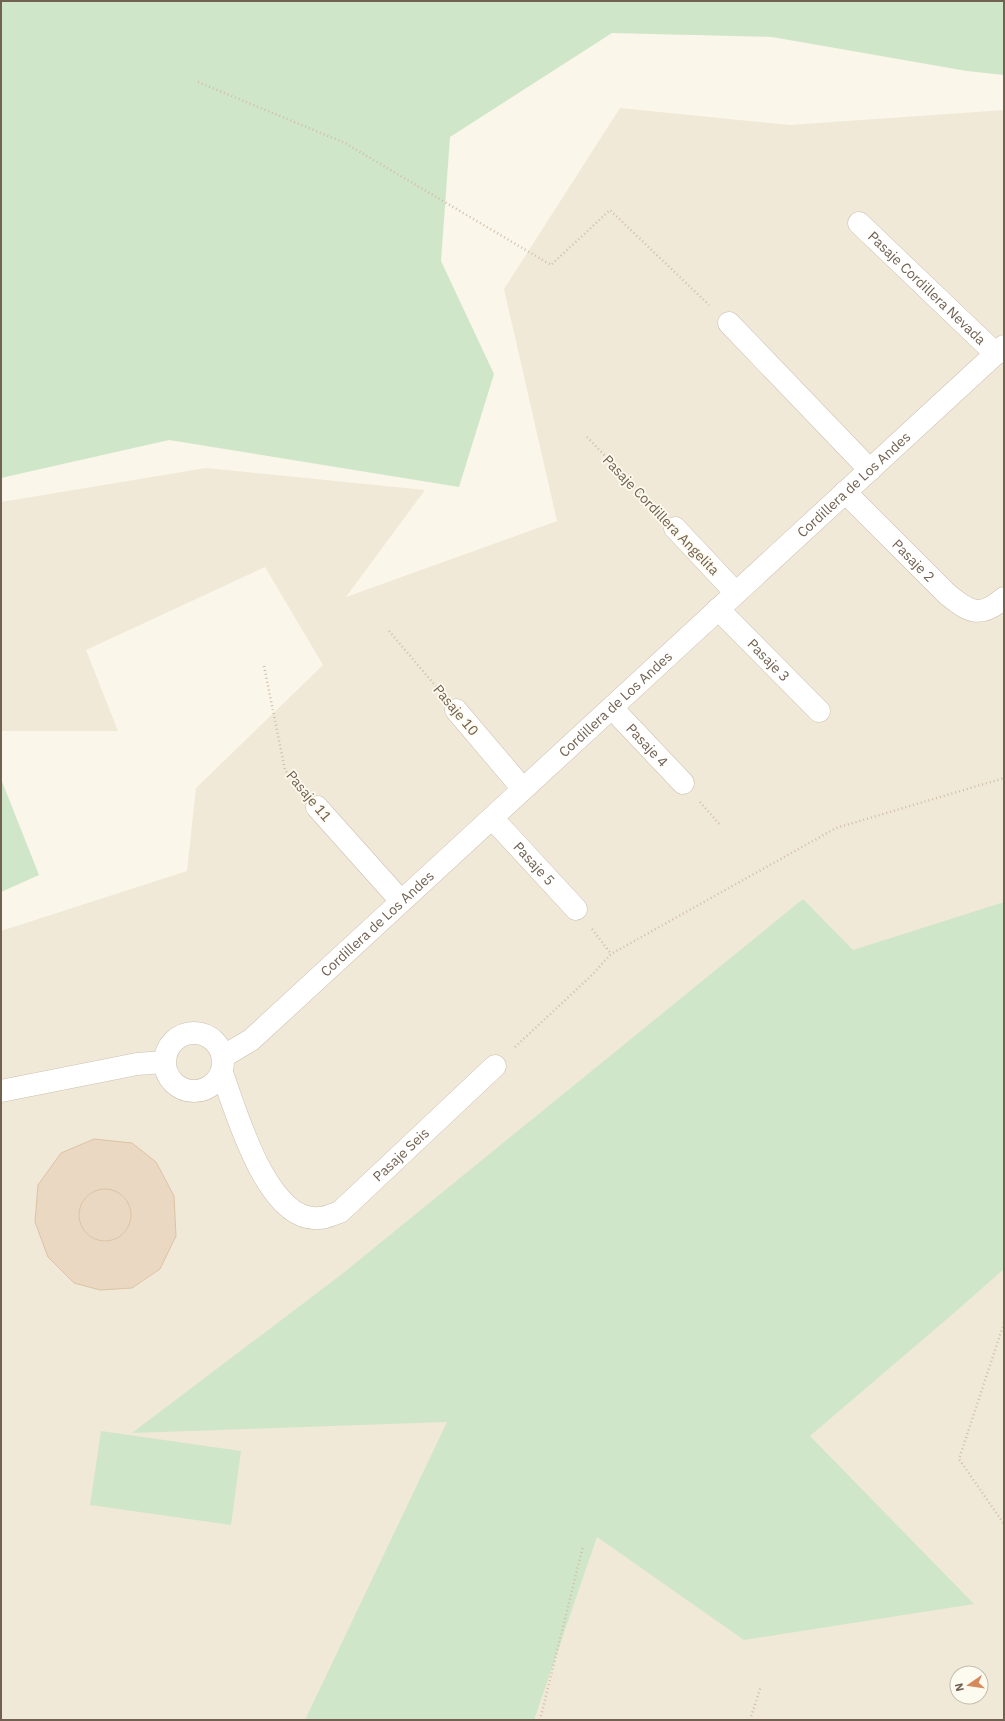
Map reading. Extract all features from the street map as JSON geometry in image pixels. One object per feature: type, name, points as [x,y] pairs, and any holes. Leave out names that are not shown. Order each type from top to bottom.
[{"type":"street","name":"Pasaje Cordillera Nevada","points":[[859,223],[1000,350]]},
{"type":"street","points":[[728,323],[870,470]]},
{"type":"street","name":"Cordillera de Los Andes","points":[[164,1062],[168,1078],[180,1089],[197,1093],[212,1086],[223,1065],[1000,350]]},
{"type":"street","name":"Pasaje 2","points":[[846,492],[947,594],[964,608],[978,612],[998,604]]},
{"type":"street","name":"Pasaje Cordillera Angelita","points":[[674,528],[736,593]]},
{"type":"street","name":"Pasaje 3","points":[[718,610],[819,711]]},
{"type":"street","name":"Pasaje 4","points":[[612,708],[682,783]]},
{"type":"street","name":"Pasaje 10","points":[[456,710],[524,789]]},
{"type":"street","name":"Pasaje 11","points":[[317,807],[401,902]]},
{"type":"street","name":"Pasaje 5","points":[[492,818],[576,909]]},
{"type":"street","points":[[1,1091],[137,1064],[164,1062],[169,1045],[183,1034],[200,1033],[216,1041],[223,1065]]},
{"type":"street","name":"Pasaje Seis","points":[[223,1065],[261,1173],[279,1199],[300,1215],[319,1219],[340,1212],[495,1066]]},
{"type":"path","points":[[198,82],[344,143],[551,265],[610,210],[728,323]]},
{"type":"path","name":"Pasaje Cordillera Angelita","points":[[587,437],[674,528]]},
{"type":"path","name":"Pasaje 10","points":[[388,631],[456,710]]},
{"type":"path","name":"Pasaje 11","points":[[264,666],[285,770],[317,807]]},
{"type":"path","points":[[495,1066],[591,976],[611,954],[836,828],[1004,778]]},
{"type":"path","points":[[1004,1323],[959,1459],[1004,1524]]},
{"type":"path","points":[[540,1720],[582,1546]]},
{"type":"path","points":[[750,1720],[761,1686]]},
{"type":"shaded area","points":[[620,108],[790,125],[1004,110],[1004,1720],[1,1720],[1,931],[187,871],[196,788],[323,665],[265,567],[86,650],[118,731],[1,731],[1,502],[206,468],[425,490],[346,597],[557,521],[504,289]]},
{"type":"green space","points":[[1,1],[1004,1],[1004,75],[967,71],[772,37],[612,33],[450,137],[441,261],[494,374],[459,487],[169,440],[1,478]]},
{"type":"green space","points":[[1,779],[39,875],[1,892]]},
{"type":"green space","points":[[803,899],[853,950],[1004,902],[1004,1269],[810,1436],[974,1604],[744,1640],[597,1537],[534,1720],[305,1720],[447,1422],[132,1433],[342,1274]]},
{"type":"green space","points":[[101,1431],[241,1451],[231,1525],[90,1505]]},
{"type":"building","points":[[94,1139],[132,1143],[156,1162],[174,1196],[176,1236],[160,1269],[132,1288],[100,1290],[74,1283],[48,1257],[35,1222],[38,1185],[61,1153]]},
{"type":"building","points":[[100,1189],[110,1189],[124,1196],[131,1210],[131,1220],[124,1234],[110,1241],[100,1241],[90,1237],[83,1230],[79,1220],[79,1210],[83,1200],[90,1193]]}]
